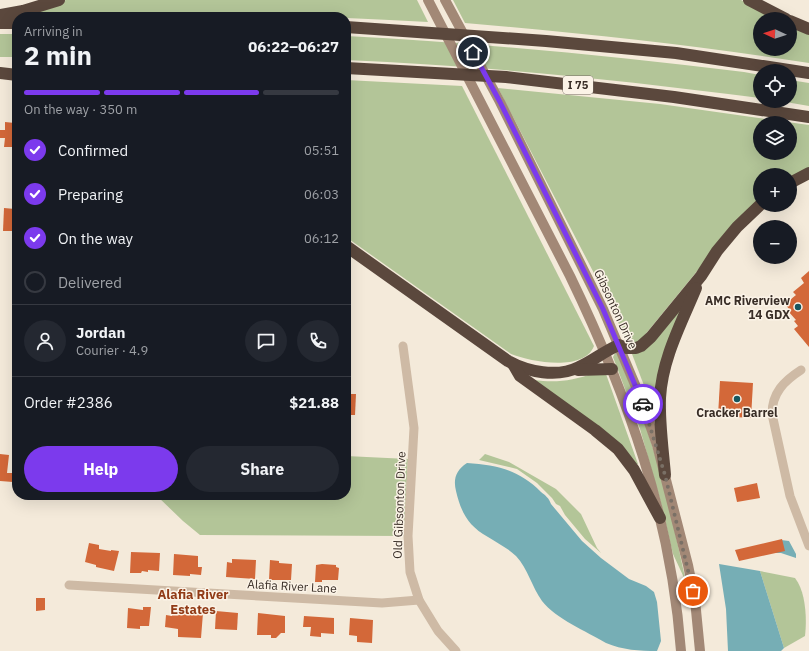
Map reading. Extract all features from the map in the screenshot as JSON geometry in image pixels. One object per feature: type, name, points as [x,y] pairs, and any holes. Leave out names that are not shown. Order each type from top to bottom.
[{"type":"highway","points":[[14,12],[59,0]]},
{"type":"highway","points":[[749,0],[772,12]]},
{"type":"highway","points":[[0,15],[12,13]]},
{"type":"highway","points":[[0,23],[12,23]]},
{"type":"highway","points":[[797,24],[809,29]]},
{"type":"highway","points":[[351,27],[546,41],[676,53],[809,72]]},
{"type":"highway","points":[[0,67],[12,67]]},
{"type":"highway","name":"I 75","points":[[351,68],[506,77],[674,96],[809,117]]},
{"type":"highway","points":[[0,73],[12,75]]},
{"type":"highway","points":[[797,179],[809,173]]},
{"type":"highway","points":[[575,369],[605,351],[619,345],[631,349],[641,346],[651,337],[701,276],[717,251],[737,227],[753,212]]},
{"type":"highway","points":[[351,250],[513,364],[535,371],[555,372],[575,369],[612,369]]},
{"type":"highway","points":[[665,475],[660,400],[662,381],[671,346],[701,276]]},
{"type":"highway","points":[[513,364],[520,376],[595,430],[618,449],[634,470],[660,518]]},
{"type":"main road","points":[[428,0],[570,276],[612,369],[637,437],[660,518],[672,583],[681,651]]},
{"type":"main road","name":"Gibsonton Drive","points":[[446,1],[500,102],[603,309],[639,394],[665,475],[692,583],[700,651]]},
{"type":"street","name":"Old Gibsonton Drive","points":[[403,346],[414,428],[408,536],[410,572],[419,600],[438,631],[456,651]]},
{"type":"street","points":[[801,370],[788,379],[778,389],[773,402],[772,414],[790,496],[809,546]]},
{"type":"street","name":"Alafia River Lane","points":[[69,585],[382,603],[419,600]]},
{"type":"green space","points":[[66,0],[417,0],[428,22],[351,18],[351,12],[34,11]]},
{"type":"green space","points":[[453,0],[741,0],[764,12],[753,12],[753,55],[637,40],[465,23]]},
{"type":"green space","points":[[797,28],[809,33],[809,63],[759,56],[797,56]]},
{"type":"green space","points":[[0,34],[12,34],[12,57],[0,57]]},
{"type":"green space","points":[[351,36],[446,42],[744,72],[753,74],[753,97],[553,74],[351,60]]},
{"type":"green space","points":[[351,80],[462,86],[594,346],[588,354],[580,359],[569,362],[543,362],[511,354],[351,241]]},
{"type":"green space","points":[[797,81],[809,83],[809,106],[797,104]]},
{"type":"green space","points":[[498,88],[660,104],[753,117],[753,160],[797,160],[797,123],[809,125],[809,170],[797,176],[797,168],[753,168],[753,209],[698,270],[639,342],[627,343],[612,308]]},
{"type":"green space","points":[[684,300],[656,417],[632,354]]},
{"type":"green space","points":[[616,351],[636,398],[653,448],[671,515],[686,582],[673,554],[661,503],[640,429],[613,357]]},
{"type":"green space","points":[[594,373],[606,374],[638,464],[635,465],[534,380],[564,381]]},
{"type":"green space","points":[[485,454],[509,462],[556,489],[581,514],[597,548],[601,553],[585,539],[565,515],[560,506],[556,504],[537,483],[517,469],[479,460]]},
{"type":"green space","points":[[351,456],[408,459],[404,536],[200,535],[161,500],[351,500]]},
{"type":"green space","points":[[760,571],[795,578],[804,598],[806,614],[805,636],[784,648]]},
{"type":"water","points":[[467,463],[498,467],[524,478],[547,497],[551,504],[582,541],[601,558],[629,579],[646,586],[654,592],[657,602],[661,641],[657,651],[631,650],[606,643],[563,619],[548,607],[542,601],[524,567],[516,556],[481,533],[466,518],[458,499],[455,479],[460,469]]},
{"type":"water","points":[[781,540],[789,541],[796,554],[796,558],[781,553],[773,553]]},
{"type":"water","points":[[719,564],[760,571],[784,648],[781,651],[728,651],[726,609]]},
{"type":"building","points":[[5,122],[12,123],[12,147],[4,147],[5,138],[0,138],[0,130],[5,130]]},
{"type":"building","points":[[4,208],[12,209],[12,231],[3,231]]},
{"type":"building","name":"AMC Riverview 14 GDX","points":[[809,271],[809,347],[794,329],[798,326],[794,321],[796,320],[788,311],[789,309],[785,304],[796,295],[793,292],[804,283],[801,278]]},
{"type":"building","name":"Cracker Barrel","points":[[720,381],[753,383],[751,418],[718,416]]},
{"type":"building","points":[[351,394],[356,394],[355,415],[351,415]]},
{"type":"building","points":[[0,454],[9,455],[7,473],[12,473],[12,482],[0,481]]},
{"type":"building","points":[[757,483],[760,498],[737,502],[734,488]]},
{"type":"building","points":[[782,539],[785,551],[739,561],[735,550]]},
{"type":"building","points":[[89,543],[99,545],[99,549],[119,551],[114,571],[96,567],[96,565],[85,562]]},
{"type":"building","points":[[131,552],[160,553],[159,571],[148,570],[148,572],[142,571],[141,573],[130,573]]},
{"type":"building","points":[[174,554],[198,556],[198,567],[202,567],[201,575],[173,575]]},
{"type":"building","points":[[232,559],[256,560],[255,579],[226,577],[227,562],[232,563]]},
{"type":"building","points":[[270,560],[279,561],[279,563],[292,564],[291,580],[269,580]]},
{"type":"building","points":[[316,565],[336,565],[336,567],[339,568],[338,580],[322,580],[322,582],[315,582]]},
{"type":"building","points":[[36,598],[45,598],[45,610],[36,611]]},
{"type":"building","points":[[143,607],[151,607],[149,626],[140,626],[140,629],[127,628],[128,608],[143,610]]},
{"type":"building","points":[[172,610],[201,611],[203,613],[201,638],[178,637],[178,629],[165,627],[166,615],[172,616]]},
{"type":"building","points":[[216,611],[238,613],[237,630],[215,629]]},
{"type":"building","points":[[258,613],[285,616],[285,633],[281,633],[276,638],[271,638],[271,635],[257,635]]},
{"type":"building","points":[[304,616],[334,618],[334,634],[321,633],[321,637],[310,636],[311,627],[303,627]]},
{"type":"building","points":[[350,618],[373,620],[372,643],[357,642],[357,636],[349,635]]},
{"type":"way so far","points":[[643,404],[657,445],[688,565],[693,591]]},
{"type":"place","name":"AMC Riverview 14 GDX","points":[[798,307]]},
{"type":"place","name":"Cracker Barrel","points":[[737,399]]},
{"type":"district","name":"Alafia River Estates","points":[[193,602]]},
{"type":"route","points":[[473,52],[500,102],[603,309],[643,404]]}]
